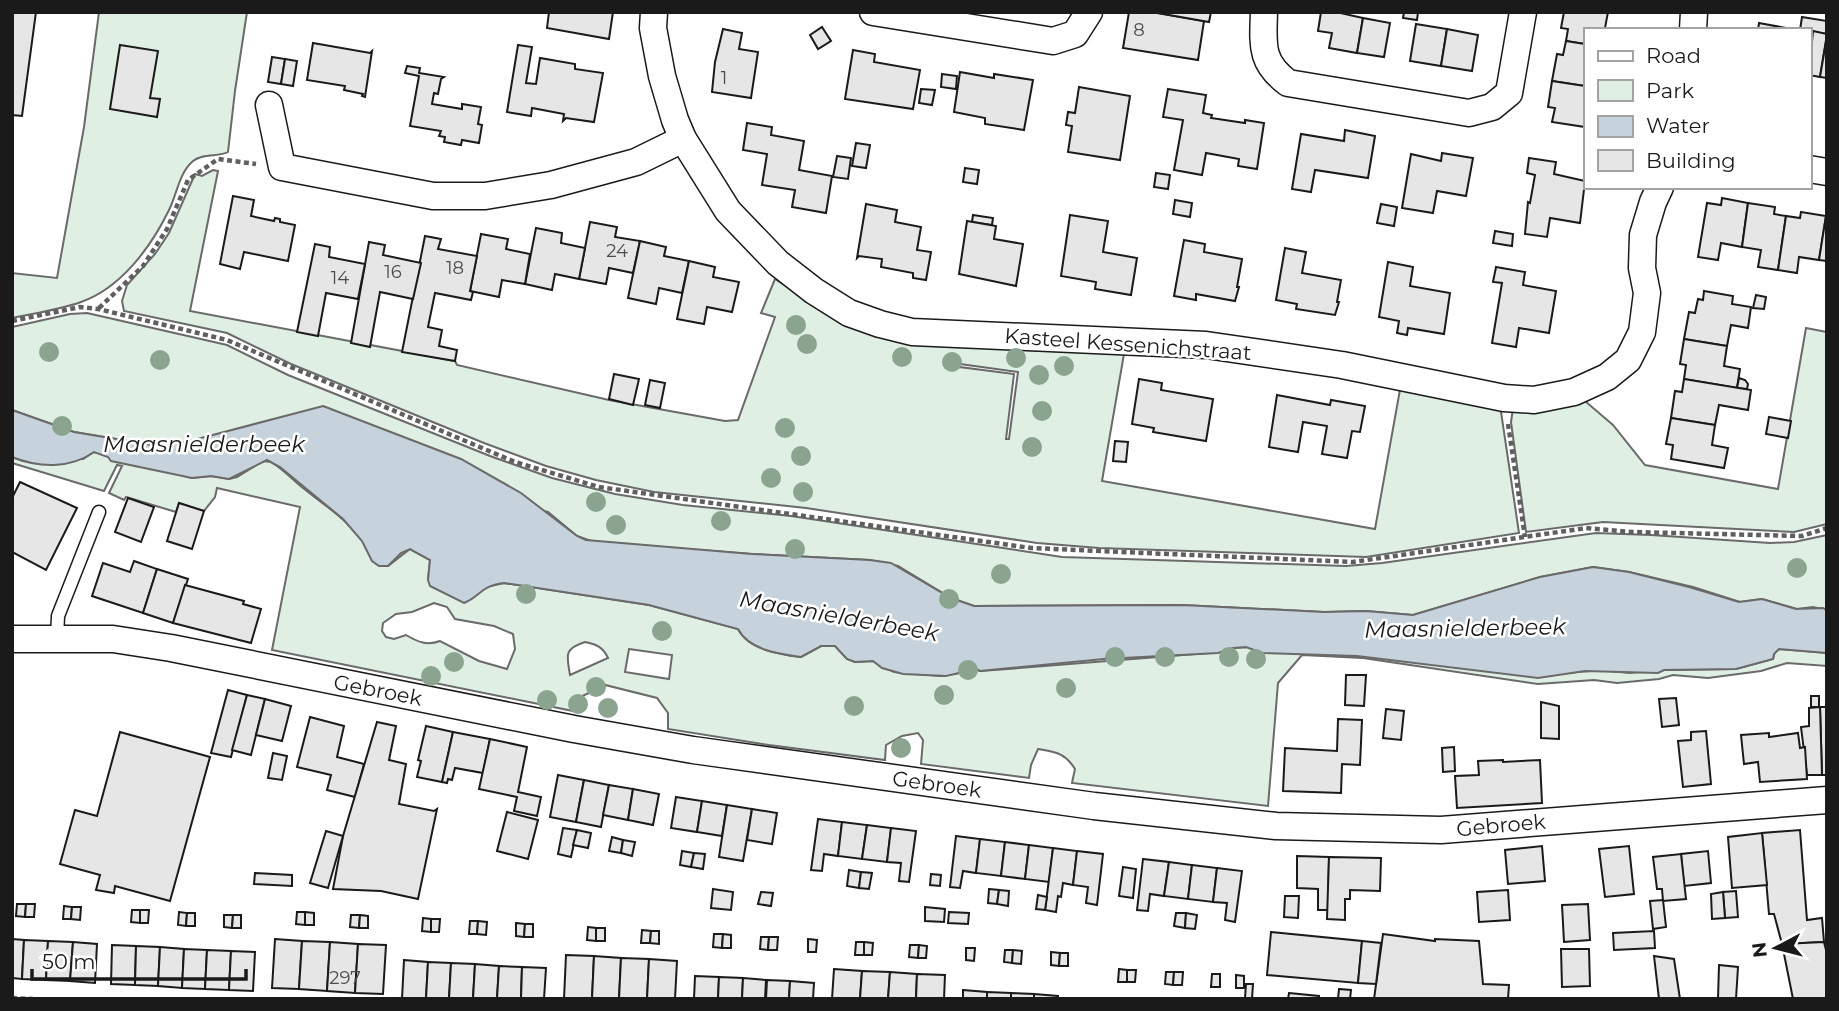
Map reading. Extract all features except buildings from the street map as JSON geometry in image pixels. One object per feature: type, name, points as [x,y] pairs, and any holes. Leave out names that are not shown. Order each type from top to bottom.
[{"type":"street","name":"Kasteel Kessenichstraat","points":[[654,12],[653,28],[662,76],[683,139],[728,211],[778,262],[814,291],[837,305],[880,324],[912,332],[1206,345],[1342,365],[1504,398],[1534,400],[1574,392],[1607,377],[1628,360],[1642,332],[1647,293],[1642,268],[1643,235],[1659,189]]},
{"type":"street","points":[[873,12],[1053,41],[1075,33],[1089,12]]},
{"type":"street","points":[[1265,12],[1262,48],[1273,71],[1288,83],[1469,113],[1492,107],[1509,93],[1523,12]]},
{"type":"street","points":[[269,105],[282,167],[433,196],[485,196],[551,185],[636,162],[683,139]]},
{"type":"street","name":"Gebroek","points":[[12,639],[113,639],[693,750],[1094,806],[1276,827],[1441,830],[1827,800]]},
{"type":"lane","points":[[57,638],[58,615],[99,512]]},
{"type":"path","points":[[98,309],[143,266],[167,229],[188,180],[218,159],[282,167]]},
{"type":"path","points":[[12,321],[80,307],[227,340],[516,462],[599,487],[1031,548],[1353,562],[1586,528],[1632,532],[1802,536],[1827,528]]},
{"type":"path","points":[[1504,398],[1525,537]]},
{"type":"path","points":[[12,998],[33,999]]},
{"type":"green space","points":[[99,12],[247,12],[228,152],[201,157],[188,166],[169,210],[144,252],[109,287],[96,296],[73,305],[12,318],[12,273],[57,278],[84,127]]},
{"type":"green space","points":[[213,170],[218,171],[190,311],[455,361],[457,365],[609,400],[725,421],[738,420],[775,317],[761,313],[775,279],[812,302],[1025,350],[1124,354],[1102,481],[1375,529],[1401,384],[1500,405],[1519,533],[1366,557],[1099,548],[1037,543],[806,508],[654,492],[596,480],[546,466],[484,443],[291,364],[227,333],[124,311],[122,301],[127,285],[155,254],[169,233],[195,174],[202,176]],"holes":[[[960,364],[1018,372],[1009,439],[1006,439],[1014,374],[960,367]]]},
{"type":"green space","points":[[87,313],[227,345],[288,375],[490,456],[552,478],[615,494],[683,505],[791,516],[1062,557],[1346,566],[1596,533],[1770,543],[1794,542],[1827,535],[1827,610],[1813,607],[1797,609],[1762,599],[1740,602],[1693,587],[1629,572],[1593,567],[1540,577],[1413,615],[1182,605],[974,606],[951,598],[898,566],[870,560],[594,542],[577,536],[548,512],[186,442],[152,445],[74,432],[12,410],[12,327],[70,314]]},
{"type":"green space","points":[[1806,328],[1827,332],[1827,524],[1794,532],[1603,522],[1526,532],[1511,422],[1513,408],[1548,410],[1585,401],[1613,425],[1645,465],[1778,489]]},
{"type":"green space","points":[[94,452],[192,478],[211,476],[229,479],[263,461],[271,462],[346,522],[360,537],[377,564],[388,566],[410,549],[430,560],[428,580],[471,599],[486,587],[504,583],[649,605],[738,629],[749,642],[774,652],[801,657],[821,646],[835,646],[847,659],[855,662],[873,661],[894,672],[941,676],[959,673],[970,666],[980,671],[1221,652],[1250,647],[1262,653],[1371,657],[1554,674],[1601,670],[1629,673],[1736,669],[1773,659],[1775,651],[1779,649],[1827,653],[1827,666],[1787,663],[1761,671],[1708,678],[1673,675],[1617,683],[1594,680],[1538,684],[1363,658],[1302,655],[1278,683],[1268,806],[1072,783],[1075,769],[1064,756],[1038,749],[1029,778],[921,764],[923,740],[918,733],[902,736],[886,745],[885,760],[668,729],[668,713],[657,698],[597,683],[589,693],[576,699],[573,711],[272,650],[300,507],[217,488],[215,497],[204,511],[179,503],[176,512],[126,497],[124,500],[109,493],[122,466],[117,465],[104,491],[12,463],[12,457],[23,461],[83,459]],"holes":[[[434,603],[447,607],[455,619],[494,626],[513,634],[515,649],[507,669],[479,661],[440,641],[423,642],[406,635],[394,639],[386,637],[382,631],[383,623],[396,614],[412,612]],[[585,642],[596,645],[608,658],[570,675],[568,654],[573,647]],[[629,649],[672,655],[669,679],[625,672]]]},
{"type":"water","name":"Maasnielderbeek","points":[[323,406],[461,459],[521,493],[586,540],[891,563],[951,598],[974,606],[1182,605],[1413,615],[1540,577],[1593,567],[1629,572],[1739,602],[1762,599],[1796,609],[1823,608],[1827,610],[1827,653],[1779,649],[1773,659],[1736,669],[1664,670],[1658,673],[1585,671],[1538,678],[1357,656],[1262,653],[1246,647],[1218,653],[1104,659],[980,671],[970,666],[959,673],[946,676],[903,674],[882,668],[873,661],[855,662],[847,659],[835,646],[821,646],[801,657],[774,652],[749,642],[738,629],[649,605],[504,583],[490,586],[464,603],[430,586],[430,560],[410,549],[401,553],[388,566],[379,566],[372,561],[362,541],[343,519],[280,467],[267,460],[229,479],[211,476],[192,478],[111,461],[108,457],[94,452],[75,462],[54,465],[12,457],[12,410],[74,432],[152,445],[186,442]]}]
